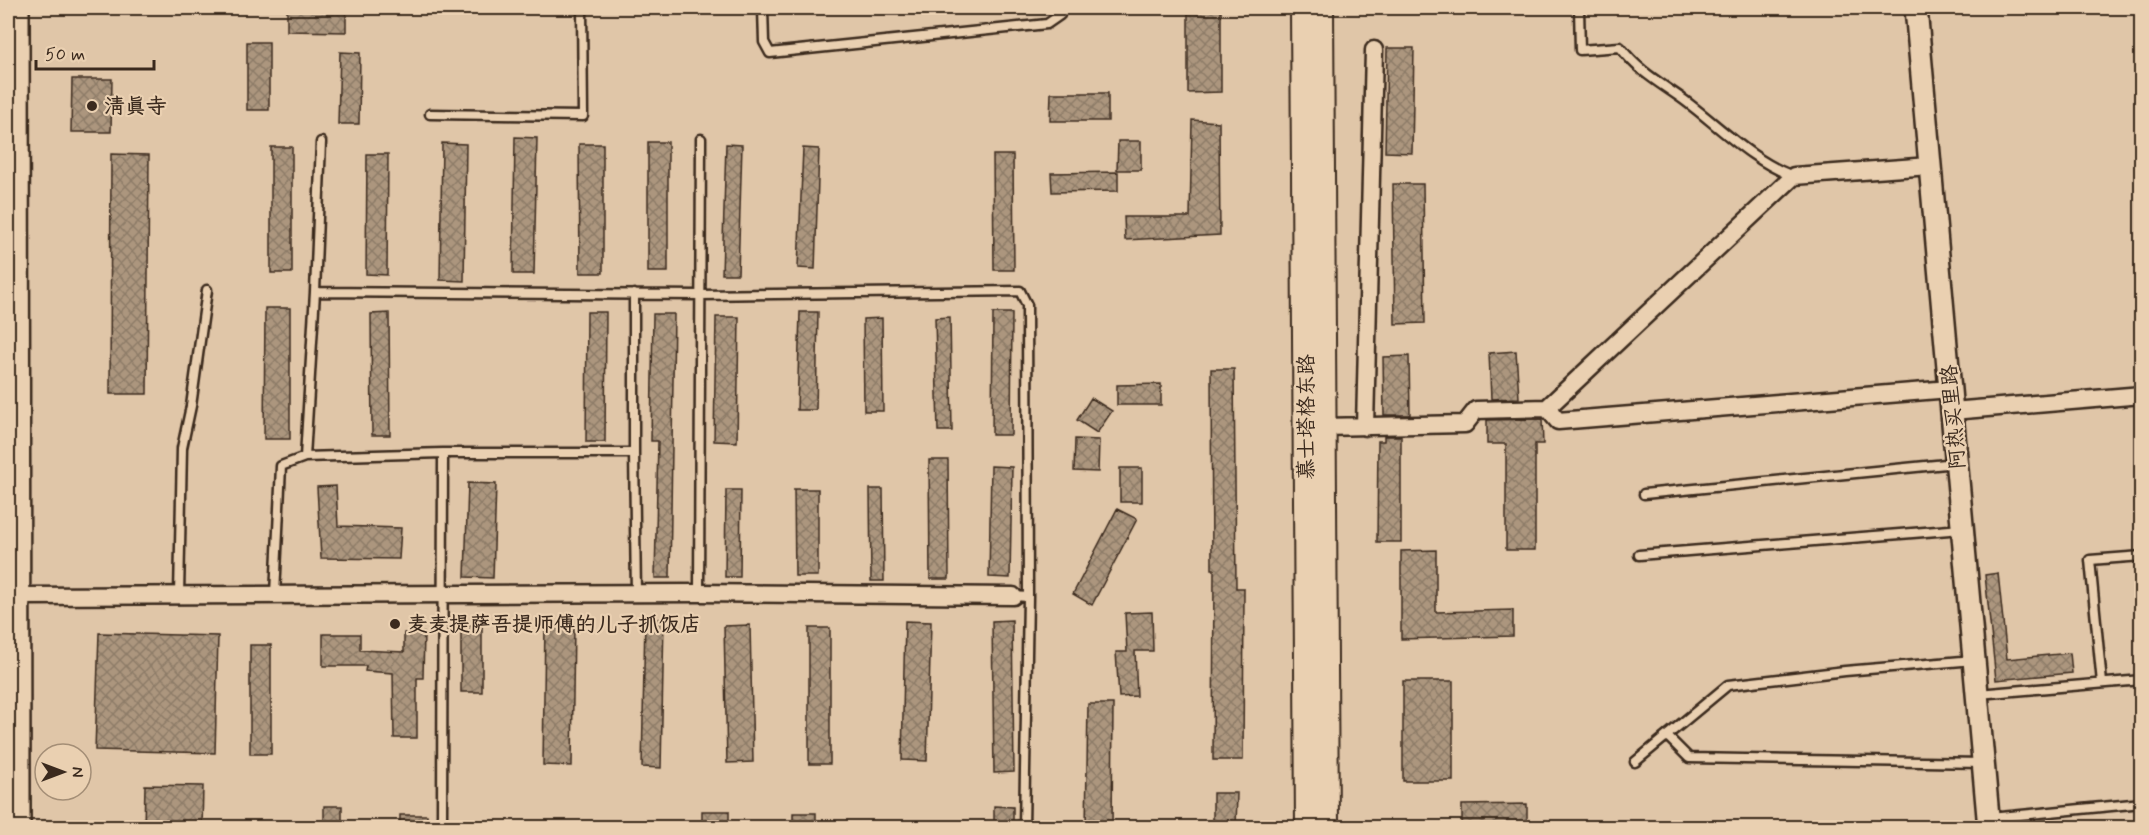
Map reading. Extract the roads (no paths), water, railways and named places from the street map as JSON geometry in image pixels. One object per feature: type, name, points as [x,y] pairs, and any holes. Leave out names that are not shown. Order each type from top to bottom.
[{"type":"main road","name":"慕士塔格东路","points":[[1303,8],[1308,828]]},
{"type":"main road","name":"慕士塔格东路","points":[[1321,8],[1326,828]]},
{"type":"street","points":[[18,8],[19,828]]},
{"type":"street","name":"阿热买里路","points":[[1916,8],[1989,823]]},
{"type":"street","points":[[1365,427],[1374,50]]},
{"type":"street","points":[[1323,427],[1465,424],[1476,410],[1547,408],[1794,176],[1930,166]]},
{"type":"street","points":[[1547,408],[1558,421],[1950,389]]},
{"type":"street","points":[[1952,411],[2142,395]]},
{"type":"street","points":[[19,596],[636,593],[1020,596]]},
{"type":"lane","points":[[430,114],[583,116],[582,8]]},
{"type":"lane","points":[[763,8],[764,42],[770,53],[1047,24],[1060,15],[1060,8]]},
{"type":"lane","points":[[1579,8],[1580,50],[1620,47],[1633,64],[1683,99],[1773,169],[1794,176]]},
{"type":"lane","points":[[699,593],[701,139]]},
{"type":"lane","points":[[305,457],[321,142]]},
{"type":"lane","points":[[179,595],[182,448],[191,406],[207,290]]},
{"type":"lane","points":[[315,292],[700,295],[1020,291],[1026,305],[1020,596],[1024,828]]},
{"type":"lane","points":[[634,294],[636,593]]},
{"type":"lane","points":[[275,595],[281,466],[305,457],[443,453],[634,453]]},
{"type":"lane","points":[[442,828],[443,453]]},
{"type":"lane","points":[[1644,494],[1957,463]]},
{"type":"lane","points":[[1639,555],[1963,529]]},
{"type":"lane","points":[[2102,683],[2090,560],[2142,556]]},
{"type":"lane","points":[[1635,762],[1728,685],[1845,671],[1974,660]]},
{"type":"lane","points":[[1977,694],[2142,680]]},
{"type":"lane","points":[[1667,736],[1689,758],[1983,763]]},
{"type":"lane","points":[[1989,823],[2142,802]]},
{"type":"place","name":"清真寺","points":[[92,106]]},
{"type":"place","name":"麦麦提萨吾提师傅的儿子抓饭店","points":[[395,624]]}]
